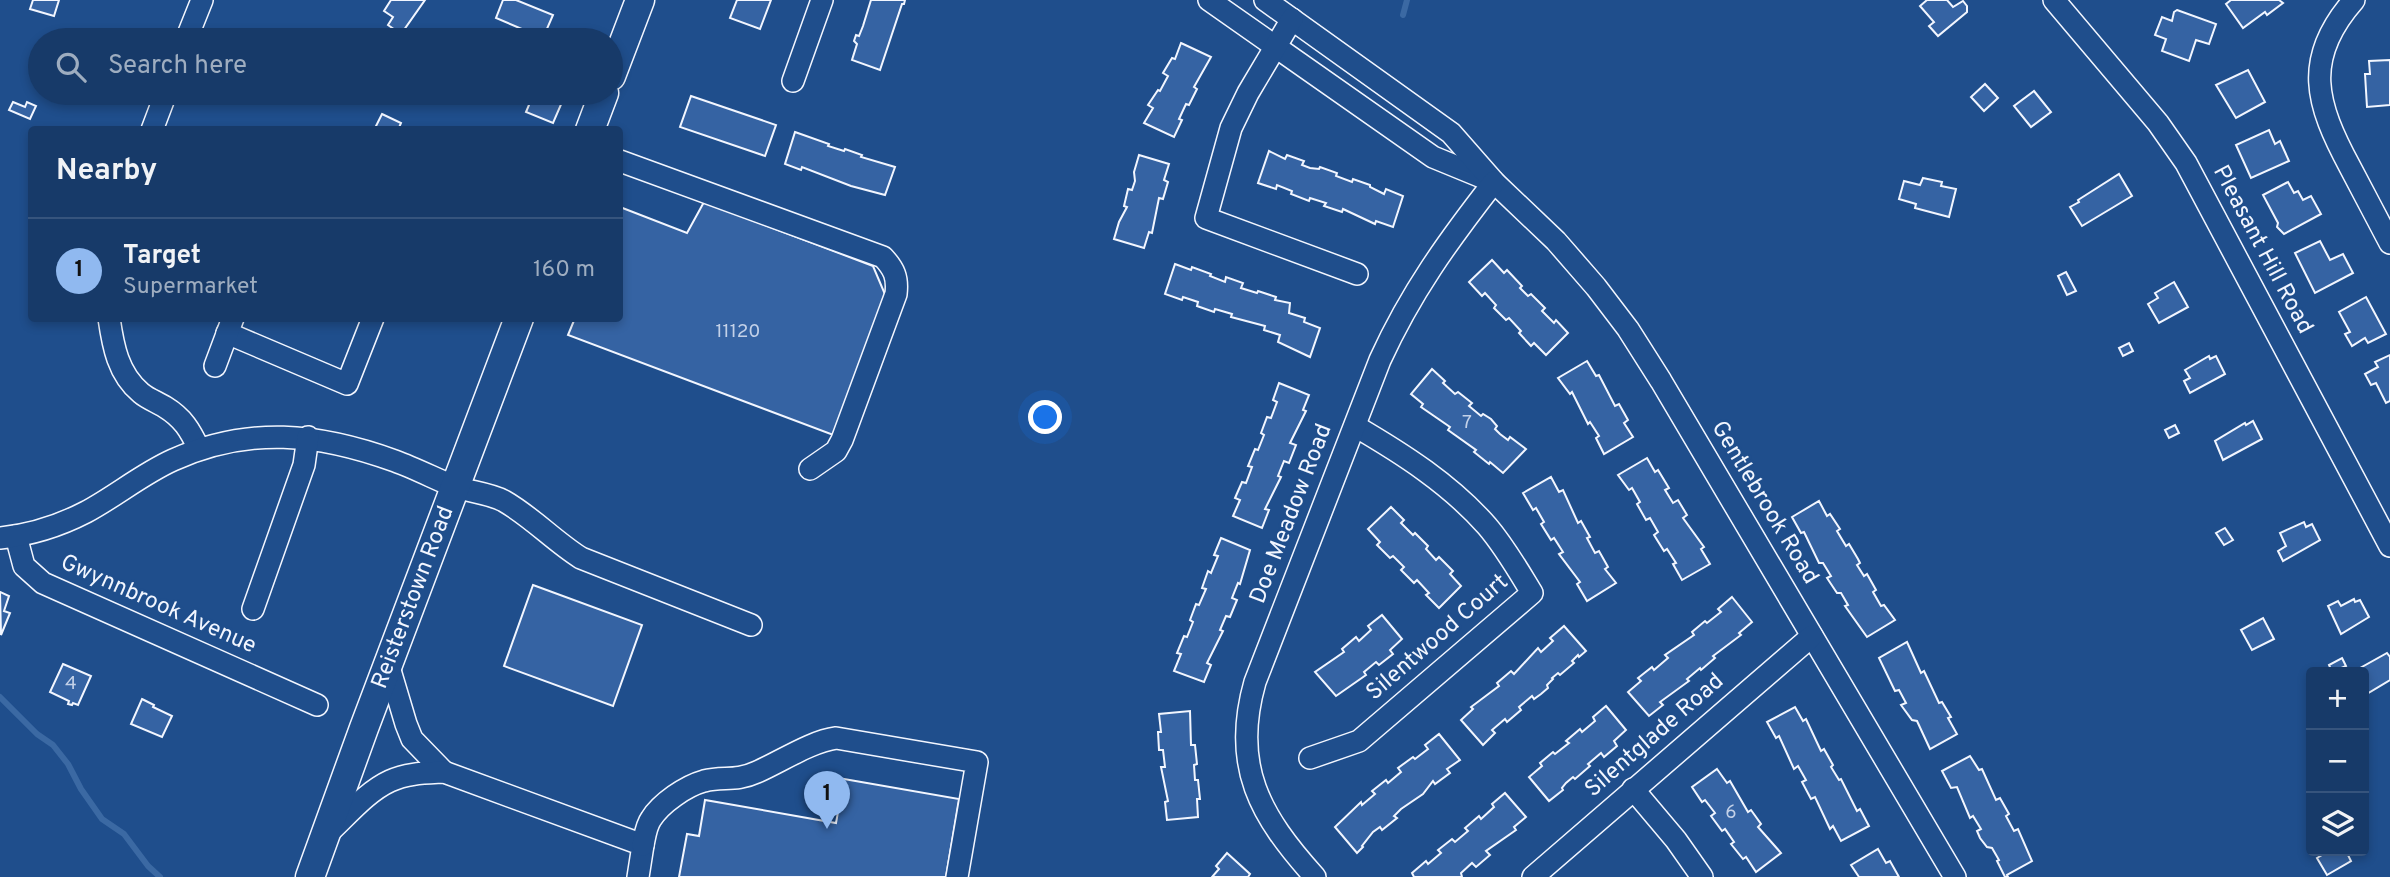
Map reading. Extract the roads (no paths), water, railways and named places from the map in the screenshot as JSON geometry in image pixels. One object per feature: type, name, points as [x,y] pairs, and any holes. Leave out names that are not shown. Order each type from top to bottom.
[{"type":"main road","points":[[623,45],[640,0]]},
{"type":"main road","points":[[592,126],[599,105]]},
{"type":"main road","name":"Reisterstown Road","points":[[310,877],[518,322]]},
{"type":"street","points":[[191,28],[202,0]]},
{"type":"street","points":[[793,81],[822,0]]},
{"type":"street","name":"Gentlebrook Road","points":[[1209,0],[1433,157],[1494,182]]},
{"type":"street","name":"Gentlebrook Road","points":[[1265,0],[1451,133],[1494,182],[1556,242],[1596,287],[1628,329],[1955,877]]},
{"type":"street","name":"Pleasant Hill Road","points":[[2054,0],[2158,123],[2186,163],[2390,546]]},
{"type":"street","points":[[2354,0],[2331,30],[2323,49],[2320,91],[2324,112],[2335,138],[2390,243]]},
{"type":"street","points":[[1292,19],[1248,93],[1231,128],[1206,218],[1357,274]]},
{"type":"street","points":[[154,126],[161,105]]},
{"type":"street","points":[[623,162],[883,257],[892,268],[898,279],[897,294],[842,440],[836,452],[810,469]]},
{"type":"street","name":"Doe Meadow Road","points":[[1315,877],[1285,844],[1264,810],[1248,760],[1245,732],[1247,708],[1396,324],[1447,242],[1494,182]]},
{"type":"street","points":[[110,322],[117,359],[133,386],[181,417],[199,449]]},
{"type":"street","points":[[215,366],[230,326],[347,384],[371,322]]},
{"type":"street","name":"Silentwood Court","points":[[1310,758],[1359,741],[1532,593],[1510,556],[1464,502],[1425,469],[1355,426]]},
{"type":"street","points":[[253,609],[304,465],[308,437]]},
{"type":"street","points":[[8,537],[51,527],[86,511],[169,462],[199,449],[249,438],[308,437],[353,447],[395,461],[456,487],[501,500],[522,513],[562,547],[581,558],[751,625]]},
{"type":"street","name":"Gwynnbrook Avenue","points":[[8,537],[24,566],[43,583],[317,705]]},
{"type":"street","name":"Silentglade Road","points":[[1533,877],[1812,636]]},
{"type":"street","points":[[389,667],[405,724],[412,739],[444,772]]},
{"type":"street","points":[[638,877],[651,818],[685,790],[702,782],[738,779],[822,740],[836,738],[977,762],[957,877]]},
{"type":"street","points":[[324,838],[389,781],[420,773],[444,772],[643,845]]},
{"type":"street","points":[[1633,789],[1676,840],[1702,877]]},
{"type":"waterway","points":[[1403,15],[1407,0]]},
{"type":"waterway","points":[[0,697],[37,734],[53,745],[102,819],[124,834],[148,866],[160,877]]},
{"type":"place","name":"Target","points":[[827,829]]}]
